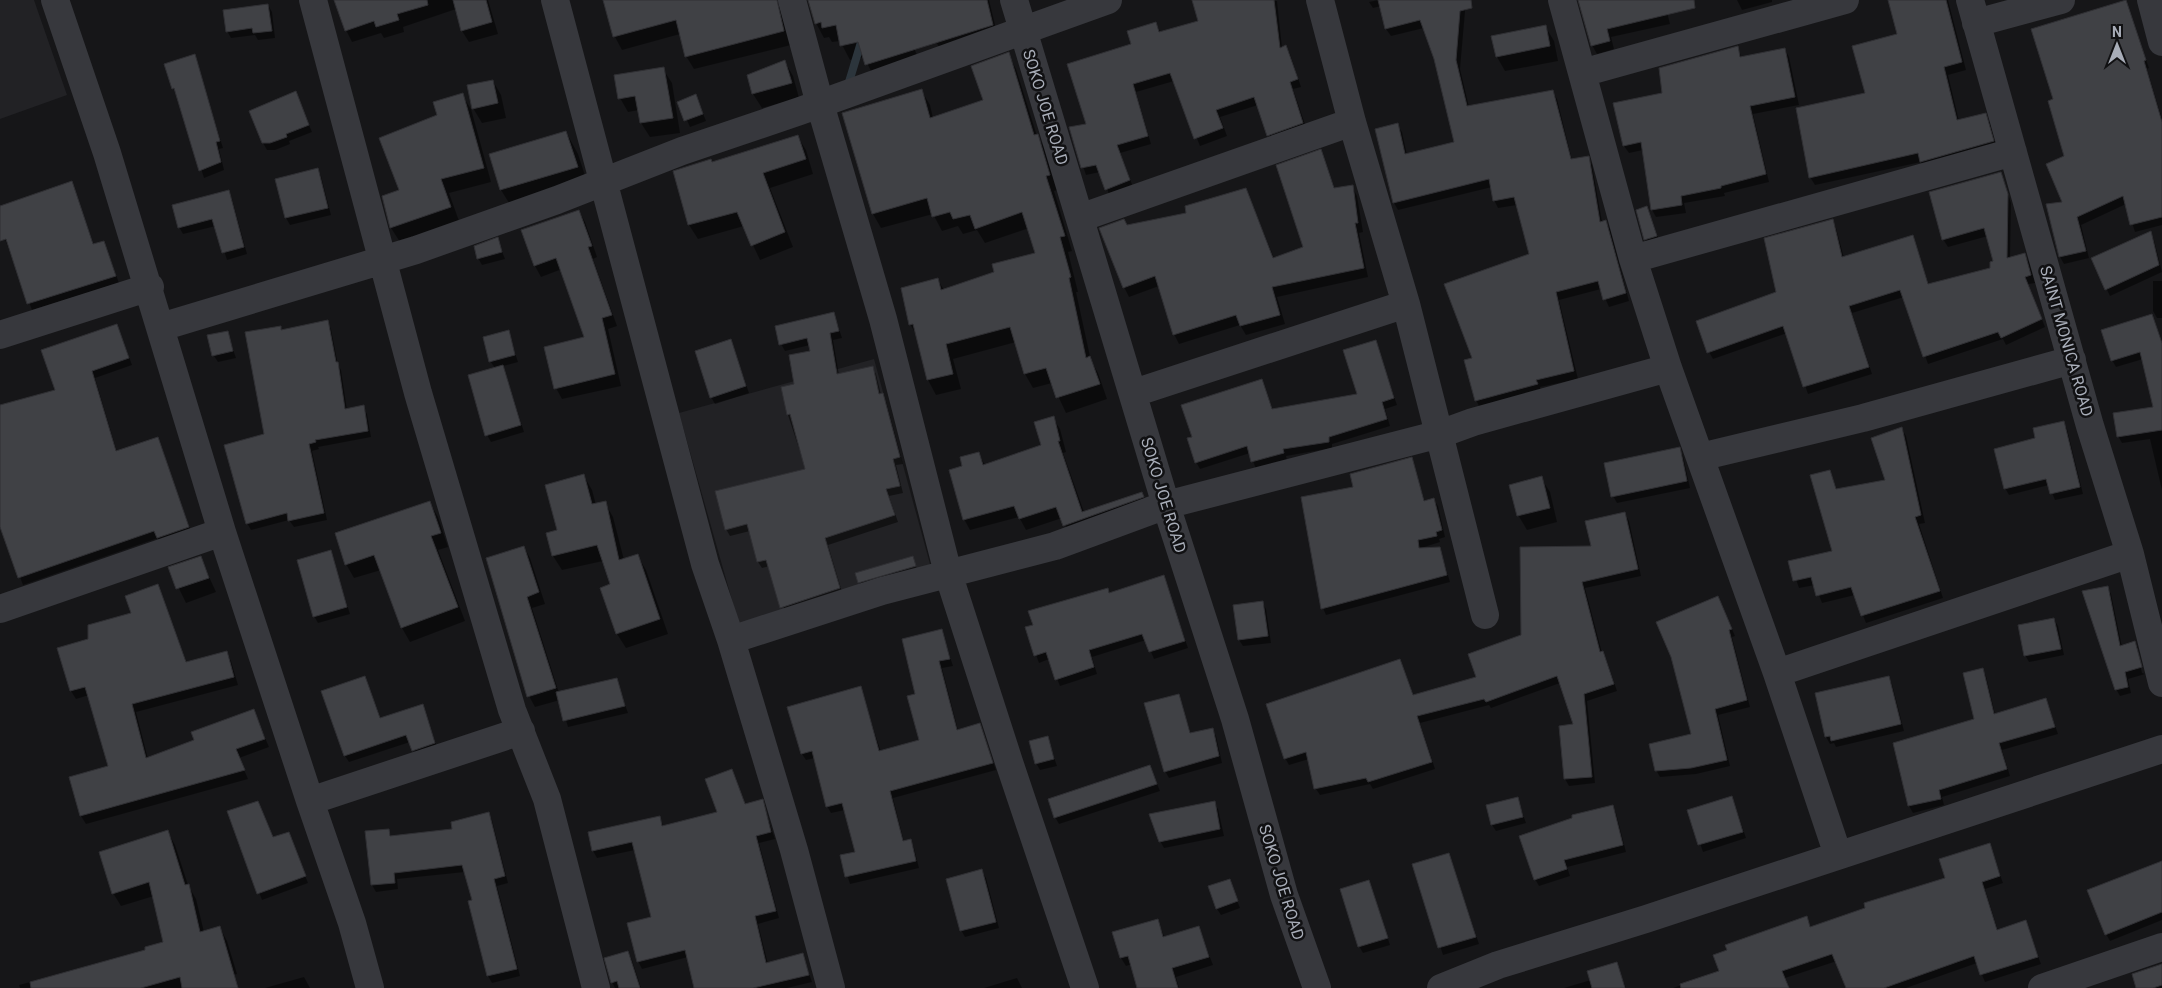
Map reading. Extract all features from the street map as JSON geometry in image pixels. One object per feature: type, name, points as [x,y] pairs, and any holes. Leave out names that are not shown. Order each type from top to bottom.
[{"type":"street","points":[[55,0],[150,287],[222,532],[352,923],[370,988]]},
{"type":"street","points":[[313,0],[426,421],[512,710],[546,798],[596,988]]},
{"type":"street","points":[[555,0],[602,183],[705,564],[731,640],[794,850],[831,988]]},
{"type":"street","points":[[792,0],[820,104],[883,319],[948,573],[1008,762],[1085,988]]},
{"type":"street","name":"SOKO JOE ROAD","points":[[1014,0],[1134,393],[1166,505],[1235,719],[1284,895],[1317,988]]},
{"type":"street","points":[[161,327],[416,250],[602,183],[682,151],[820,104],[1108,0]]},
{"type":"street","points":[[1320,0],[1352,122],[1406,304],[1485,615]]},
{"type":"street","points":[[1562,0],[1633,259],[1668,368],[1777,673],[1838,855]]},
{"type":"street","points":[[1582,73],[1845,0]]},
{"type":"street","points":[[1973,11],[2061,0]]},
{"type":"street","points":[[2151,0],[2162,42]]},
{"type":"street","name":"SAINT MONICA ROAD","points":[[1973,11],[2072,360],[2130,554],[2162,683]]},
{"type":"street","points":[[1080,218],[1352,122]]},
{"type":"street","points":[[1633,259],[2013,152]]},
{"type":"street","points":[[0,335],[150,287]]},
{"type":"street","points":[[1134,393],[1406,304]]},
{"type":"street","points":[[1700,457],[1863,418],[2072,360]]},
{"type":"street","points":[[731,640],[882,591],[1055,546],[1166,505],[1440,434],[1473,422],[1668,368]]},
{"type":"street","points":[[0,609],[222,532]]},
{"type":"street","points":[[1777,673],[2130,554]]},
{"type":"street","points":[[310,801],[521,731]]},
{"type":"street","points":[[1441,988],[1498,965],[1646,919],[2162,749]]},
{"type":"street","points":[[2042,988],[2162,947]]},
{"type":"shaded area","points":[[0,0],[34,0],[67,95],[0,119]]},
{"type":"shaded area","points":[[874,359],[936,586],[743,639],[679,413]]},
{"type":"building","points":[[334,0],[427,0],[428,5],[397,14],[399,20],[376,27],[374,21],[345,31]]},
{"type":"building","points":[[453,0],[486,0],[492,22],[461,31]]},
{"type":"building","points":[[603,0],[777,0],[784,31],[685,57],[676,20],[613,37]]},
{"type":"building","points":[[808,0],[987,0],[993,25],[865,65],[858,42],[840,46],[836,25],[822,28],[821,22],[815,24]]},
{"type":"building","points":[[1192,0],[1274,0],[1280,48],[1286,45],[1298,79],[1290,82],[1303,123],[1267,136],[1254,97],[1216,110],[1223,128],[1194,139],[1170,73],[1133,84],[1148,136],[1117,145],[1130,180],[1105,190],[1096,165],[1081,168],[1069,127],[1086,124],[1067,64],[1131,44],[1127,31],[1156,22],[1159,32],[1198,21]]},
{"type":"building","points":[[1378,0],[1471,0],[1472,8],[1460,11],[1456,60],[1467,106],[1553,90],[1571,159],[1589,156],[1600,222],[1606,220],[1626,293],[1603,300],[1598,281],[1556,292],[1574,371],[1536,380],[1538,384],[1475,401],[1464,360],[1472,358],[1444,284],[1529,254],[1514,197],[1493,201],[1489,179],[1393,203],[1375,129],[1398,123],[1405,154],[1454,142],[1434,59],[1420,20],[1385,29]]},
{"type":"building","points":[[1578,0],[1694,0],[1695,8],[1607,29],[1610,41],[1591,46]]},
{"type":"building","points":[[1888,0],[1946,0],[1962,62],[1944,67],[1957,120],[1986,113],[1994,141],[1920,162],[1918,153],[1809,178],[1796,108],[1865,93],[1852,46],[1897,34]]},
{"type":"building","points":[[2126,0],[2146,60],[2144,61],[2162,122],[2162,217],[2130,225],[2123,196],[2077,217],[2086,251],[2059,257],[2046,204],[2062,202],[2046,164],[2064,156],[2048,101],[2053,99],[2031,29]]},
{"type":"building","points":[[268,4],[272,31],[253,33],[252,28],[226,32],[223,10]]},
{"type":"building","points":[[1546,25],[1550,46],[1496,57],[1491,36]]},
{"type":"building","points":[[1738,46],[1740,57],[1785,48],[1795,97],[1750,106],[1766,174],[1721,186],[1721,188],[1681,196],[1682,205],[1651,210],[1641,142],[1623,146],[1613,103],[1662,93],[1659,68]]},
{"type":"building","points":[[1009,52],[1034,135],[1038,134],[1050,175],[1046,176],[1065,236],[1060,237],[1071,277],[1069,278],[1086,358],[1090,356],[1100,384],[1056,398],[1046,368],[1024,374],[1010,327],[946,344],[953,374],[927,380],[913,324],[909,325],[901,288],[938,278],[941,290],[994,272],[992,264],[1035,253],[1022,212],[975,229],[970,215],[953,219],[950,212],[932,217],[927,198],[872,214],[842,113],[922,89],[930,118],[983,100],[971,66]]},
{"type":"building","points":[[195,54],[220,141],[216,142],[221,162],[199,171],[174,88],[172,89],[164,64]]},
{"type":"building","points":[[785,60],[792,83],[752,94],[747,75]]},
{"type":"building","points":[[664,67],[673,118],[640,123],[635,96],[618,99],[614,75]]},
{"type":"building","points":[[493,80],[498,103],[472,109],[467,85]]},
{"type":"building","points":[[296,91],[309,125],[286,134],[287,137],[270,143],[262,143],[249,111]]},
{"type":"building","points":[[463,93],[484,168],[441,179],[451,207],[390,228],[382,196],[399,190],[379,138],[437,115],[433,102]]},
{"type":"building","points":[[696,94],[703,114],[684,121],[677,102]]},
{"type":"building","points":[[566,131],[578,167],[500,190],[489,154]]},
{"type":"building","points":[[798,135],[806,159],[763,173],[785,232],[751,246],[737,212],[688,225],[673,171],[711,159],[712,162]]},
{"type":"building","points":[[1321,149],[1334,188],[1353,185],[1358,223],[1355,223],[1364,268],[1272,287],[1280,315],[1240,326],[1236,315],[1173,335],[1155,276],[1123,288],[1099,228],[1124,219],[1127,225],[1186,213],[1185,206],[1246,188],[1273,258],[1303,247],[1276,165]]},
{"type":"building","points":[[318,168],[328,208],[285,218],[275,179]]},
{"type":"building","points":[[2001,172],[2008,194],[2007,258],[2025,253],[2031,275],[2025,277],[2042,319],[2001,338],[1998,332],[1923,357],[1900,290],[1849,306],[1869,367],[1803,387],[1783,326],[1707,353],[1696,321],[1776,292],[1764,238],[1833,219],[1842,257],[1913,235],[1928,284],[1990,268],[1990,262],[1993,261],[1984,228],[1942,240],[1929,192]]},
{"type":"building","points":[[72,181],[93,244],[104,241],[116,276],[27,304],[6,239],[0,241],[0,206]]},
{"type":"building","points":[[229,190],[244,247],[222,253],[212,219],[178,228],[172,205]]},
{"type":"building","points":[[1647,206],[1657,236],[1644,240],[1636,210]]},
{"type":"building","points":[[579,210],[592,246],[588,247],[612,315],[602,318],[615,374],[554,389],[544,347],[584,337],[556,258],[534,266],[521,230]]},
{"type":"building","points":[[2151,231],[2159,265],[2105,290],[2091,258]]},
{"type":"building","points":[[498,237],[502,252],[477,259],[474,246]]},
{"type":"building","points":[[834,312],[839,331],[830,333],[837,374],[873,366],[879,394],[883,393],[900,457],[893,459],[900,486],[886,489],[895,515],[825,538],[840,588],[780,608],[766,560],[757,562],[747,524],[725,530],[715,491],[805,469],[790,414],[787,415],[781,387],[794,384],[789,355],[810,351],[807,338],[779,345],[775,326]]},
{"type":"building","points":[[2152,314],[2162,343],[2162,430],[2117,437],[2113,413],[2153,407],[2140,352],[2111,361],[2101,330]]},
{"type":"building","points":[[328,320],[336,362],[338,362],[345,409],[364,405],[368,431],[315,440],[316,442],[309,444],[324,513],[288,521],[287,513],[246,524],[224,445],[264,434],[245,332],[281,326],[281,330]]},
{"type":"building","points":[[117,324],[129,358],[92,371],[116,451],[158,437],[189,527],[157,538],[154,531],[18,578],[0,527],[0,405],[55,390],[41,350]]},
{"type":"building","points":[[509,330],[515,355],[489,362],[483,337]]},
{"type":"building","points":[[228,331],[233,351],[212,356],[207,335]]},
{"type":"building","points":[[731,339],[746,386],[710,398],[695,351]]},
{"type":"building","points":[[1376,340],[1394,398],[1382,402],[1387,419],[1329,437],[1329,442],[1283,449],[1284,453],[1251,462],[1247,446],[1195,463],[1187,438],[1192,437],[1181,405],[1262,379],[1272,409],[1357,394],[1343,350]]},
{"type":"building","points":[[503,365],[521,425],[485,436],[468,375]]},
{"type":"building","points":[[1054,416],[1060,441],[1058,441],[1082,512],[1142,492],[1144,497],[1063,526],[1056,507],[1019,519],[1014,506],[963,520],[949,470],[962,466],[960,457],[979,452],[983,465],[1041,445],[1034,422]]},
{"type":"building","points":[[2064,421],[2080,487],[2050,494],[2046,479],[2004,489],[1994,449],[2035,438],[2033,428]]},
{"type":"building","points":[[1902,427],[1921,515],[1915,517],[1940,591],[1861,616],[1851,587],[1816,596],[1811,577],[1793,581],[1788,561],[1832,551],[1810,475],[1830,470],[1836,489],[1885,480],[1871,438]]},
{"type":"building","points":[[1680,447],[1687,481],[1611,497],[1604,463]]},
{"type":"building","points":[[1412,457],[1424,501],[1434,498],[1442,530],[1436,532],[1437,536],[1418,540],[1419,548],[1440,547],[1447,575],[1321,609],[1301,497],[1353,487],[1350,474]]},
{"type":"building","points":[[584,474],[592,504],[606,501],[619,560],[638,554],[660,619],[616,634],[600,588],[610,584],[597,545],[552,556],[546,533],[557,530],[545,485]]},
{"type":"building","points":[[1542,476],[1550,508],[1517,516],[1509,485]]},
{"type":"building","points":[[430,501],[441,533],[431,536],[458,607],[401,628],[374,555],[345,565],[335,533]]},
{"type":"building","points":[[1625,512],[1638,569],[1582,582],[1600,652],[1603,651],[1614,684],[1584,694],[1592,777],[1564,779],[1559,726],[1573,724],[1557,676],[1486,702],[1484,699],[1417,716],[1432,762],[1368,782],[1366,778],[1314,789],[1306,752],[1284,759],[1266,704],[1400,659],[1413,695],[1476,677],[1468,654],[1521,635],[1520,547],[1591,546],[1585,521]]},
{"type":"building","points":[[524,546],[539,592],[527,597],[556,688],[527,697],[486,558]]},
{"type":"building","points":[[331,550],[347,607],[313,617],[297,560]]},
{"type":"building","points":[[201,556],[209,578],[176,589],[168,567]]},
{"type":"building","points":[[913,556],[916,566],[858,583],[855,573]]},
{"type":"building","points":[[1164,575],[1185,641],[1149,652],[1142,634],[1089,650],[1094,667],[1055,680],[1046,652],[1034,656],[1025,627],[1033,625],[1028,611],[1108,588],[1109,593]]},
{"type":"building","points":[[158,584],[186,662],[227,651],[234,677],[132,704],[146,758],[194,740],[191,732],[254,709],[265,739],[236,749],[245,770],[80,816],[69,777],[108,766],[85,687],[70,691],[57,648],[88,639],[88,625],[131,613],[125,596]]},
{"type":"building","points":[[2108,586],[2120,646],[2135,641],[2142,667],[2125,672],[2128,687],[2115,690],[2082,591]]},
{"type":"building","points":[[1718,596],[1732,629],[1729,630],[1747,700],[1715,709],[1727,760],[1691,768],[1655,771],[1649,744],[1691,734],[1671,657],[1656,622]]},
{"type":"building","points":[[1263,601],[1268,636],[1238,640],[1233,605]]},
{"type":"building","points":[[2054,618],[2061,649],[2024,656],[2018,625]]},
{"type":"building","points":[[942,629],[950,659],[939,661],[957,730],[980,723],[993,763],[890,791],[903,841],[911,839],[916,861],[845,877],[840,855],[855,852],[842,803],[826,807],[812,751],[801,754],[787,707],[861,686],[879,751],[919,740],[907,696],[915,694],[902,639]]},
{"type":"building","points":[[1983,668],[1994,714],[2046,698],[2055,727],[1999,743],[2007,769],[1939,790],[1941,799],[1908,806],[1893,743],[1974,719],[1963,673]]},
{"type":"building","points":[[365,676],[380,718],[423,704],[435,743],[412,751],[406,735],[344,756],[321,691]]},
{"type":"building","points":[[1889,676],[1901,724],[1831,741],[1830,736],[1825,737],[1815,693]]},
{"type":"building","points":[[617,678],[625,706],[563,721],[556,692]]},
{"type":"building","points":[[1179,694],[1190,733],[1213,728],[1219,756],[1164,772],[1144,703]]},
{"type":"building","points":[[1048,736],[1054,759],[1035,764],[1029,741]]},
{"type":"building","points":[[1150,765],[1157,784],[1054,818],[1048,799]]},
{"type":"building","points":[[732,769],[745,804],[763,799],[771,832],[756,836],[776,911],[755,916],[766,963],[803,953],[809,975],[753,988],[694,988],[685,950],[637,962],[627,923],[651,917],[632,842],[592,851],[588,832],[660,816],[662,826],[717,812],[705,779]]},
{"type":"building","points":[[1732,796],[1743,832],[1698,845],[1687,810]]},
{"type":"building","points":[[1518,797],[1523,817],[1491,825],[1486,805]]},
{"type":"building","points":[[258,801],[273,837],[289,832],[306,876],[257,894],[227,811]]},
{"type":"building","points":[[1215,801],[1220,829],[1159,842],[1149,814]]},
{"type":"building","points":[[1613,805],[1623,845],[1564,860],[1567,869],[1534,880],[1519,836],[1572,818],[1572,815]]},
{"type":"building","points":[[489,812],[505,876],[494,879],[517,969],[487,976],[468,901],[472,900],[462,865],[394,873],[395,883],[371,885],[365,831],[389,829],[390,836],[452,829],[451,822]]},
{"type":"building","points":[[168,830],[185,885],[189,884],[200,932],[220,926],[238,988],[182,988],[180,977],[141,988],[31,988],[30,982],[145,950],[145,947],[163,942],[149,882],[112,894],[99,852]]},
{"type":"building","points":[[1990,843],[2000,876],[1982,882],[1997,930],[2026,920],[2038,957],[1980,975],[1974,956],[1884,988],[1846,988],[1832,954],[1782,971],[1789,988],[1681,988],[1680,984],[1719,971],[1713,955],[1727,950],[1725,945],[1807,916],[1810,927],[1865,908],[1864,903],[1945,878],[1939,859]]},
{"type":"building","points":[[1449,853],[1476,937],[1438,948],[1412,864]]},
{"type":"building","points":[[2162,861],[2162,912],[2105,935],[2087,890]]},
{"type":"building","points":[[982,869],[996,922],[960,931],[946,879]]},
{"type":"building","points":[[1230,879],[1238,901],[1216,909],[1208,886]]},
{"type":"building","points":[[1369,880],[1388,938],[1358,947],[1340,889]]},
{"type":"building","points":[[1158,919],[1163,937],[1199,926],[1209,957],[1172,968],[1178,988],[1137,988],[1128,956],[1120,958],[1112,932]]},
{"type":"building","points":[[628,951],[640,988],[619,988],[617,981],[611,983],[604,958]]},
{"type":"building","points":[[1617,962],[1625,988],[1592,988],[1587,971]]},
{"type":"building","points":[[2162,964],[2162,985],[2153,988],[2136,988],[2132,974]]},
{"type":"waterway","points":[[849,82],[862,39]]}]
